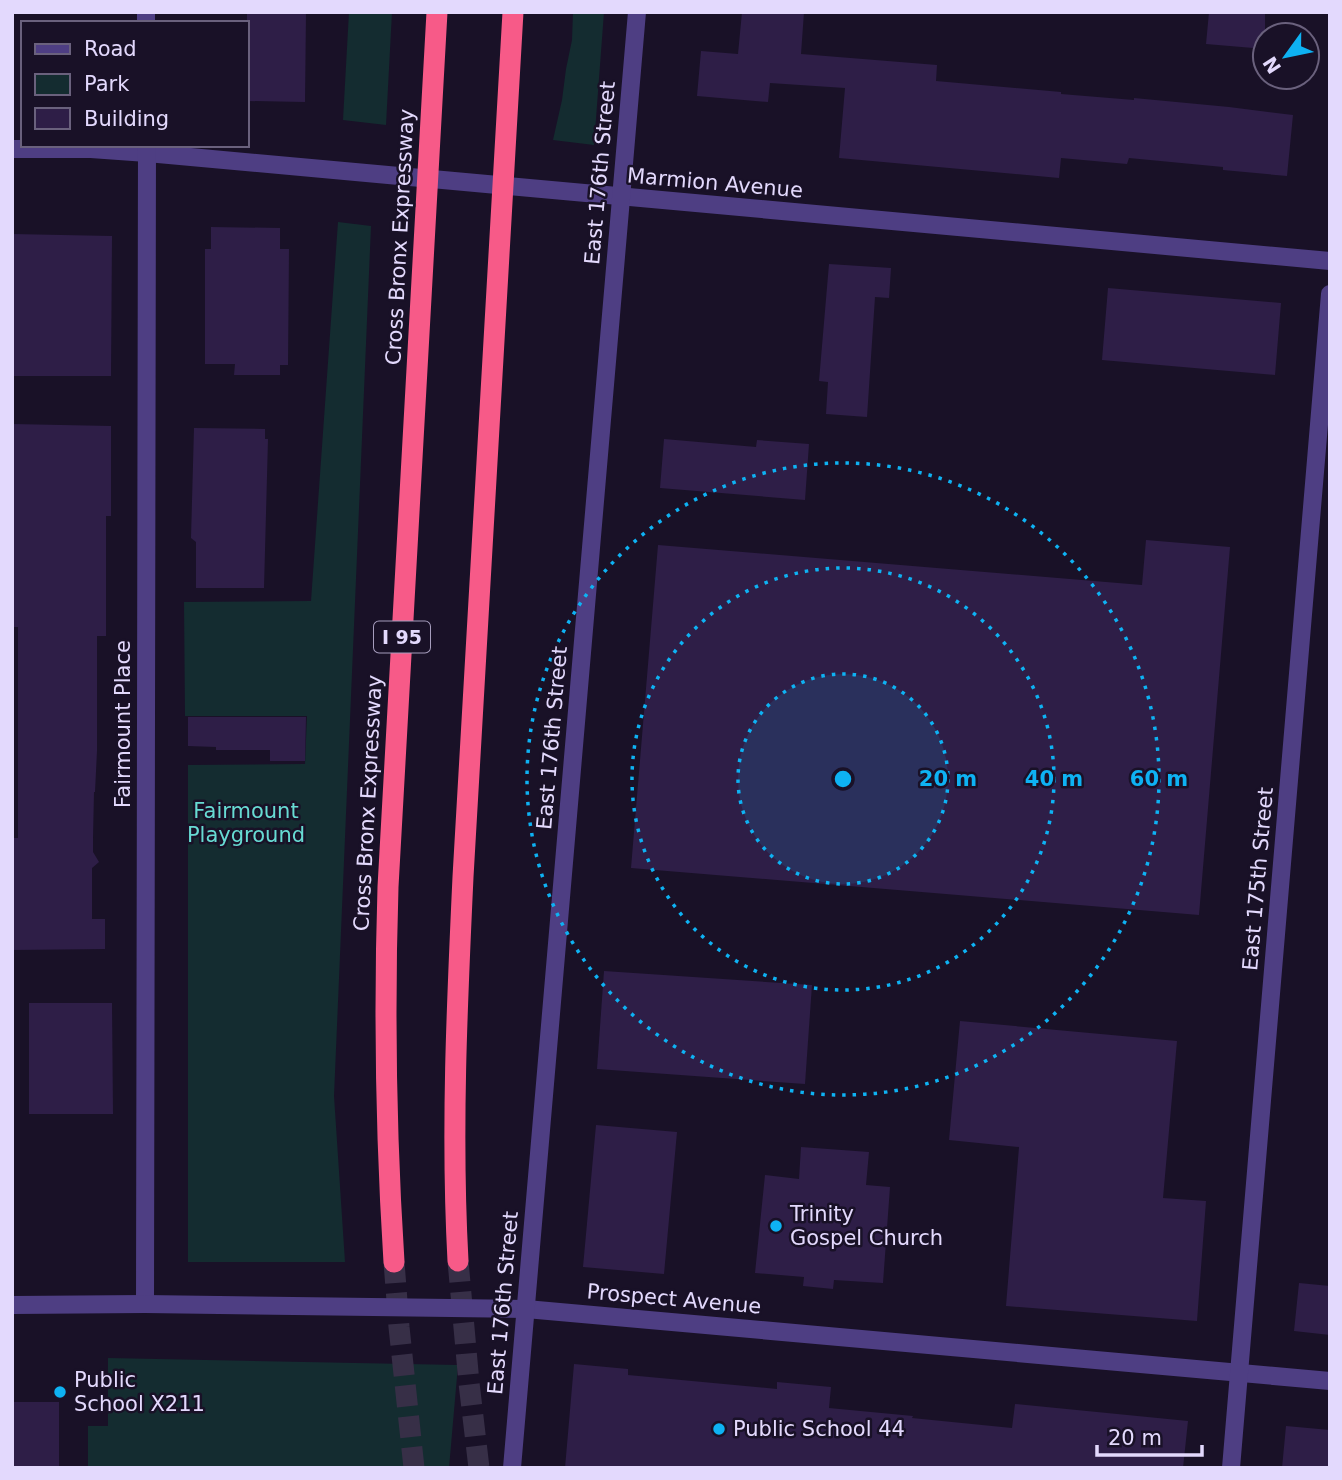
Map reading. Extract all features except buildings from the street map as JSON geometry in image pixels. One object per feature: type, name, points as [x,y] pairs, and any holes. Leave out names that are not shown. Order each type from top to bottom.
[{"type":"highway","name":"Cross Bronx Expressway","points":[[394,1262],[386,1042],[388,887],[438,12]]},
{"type":"highway","points":[[458,1261],[454,1130],[458,976],[513,12]]},
{"type":"street","name":"East 176th Street","points":[[512,1468],[637,12]]},
{"type":"street","name":"Marmion Avenue","points":[[12,149],[147,149],[621,197],[1330,261]]},
{"type":"street","name":"Fairmount Place","points":[[145,1304],[147,149]]},
{"type":"street","name":"East 175th Street","points":[[1231,1468],[1330,294]]},
{"type":"street","name":"Prospect Avenue","points":[[12,1305],[526,1309],[1330,1381]]},
{"type":"green space","points":[[349,12],[392,12],[386,125],[343,120]]},
{"type":"green space","points":[[573,12],[604,12],[594,145],[553,140],[572,40]]},
{"type":"green space","name":"Fairmount Playground","points":[[338,222],[371,226],[334,1096],[345,1262],[188,1262],[188,765],[305,764],[307,716],[185,716],[184,602],[311,601]]},
{"type":"green space","points":[[108,1358],[458,1365],[449,1468],[88,1468],[88,1426],[108,1426]]},
{"type":"tunnel","points":[[458,1261],[479,1468]]},
{"type":"tunnel","points":[[394,1262],[414,1468]]},
{"type":"place","name":"Trinity Gospel Church","points":[[776,1226]]},
{"type":"place","name":"Public School X211","points":[[60,1392]]},
{"type":"place","name":"Public School 44","points":[[719,1429]]}]
